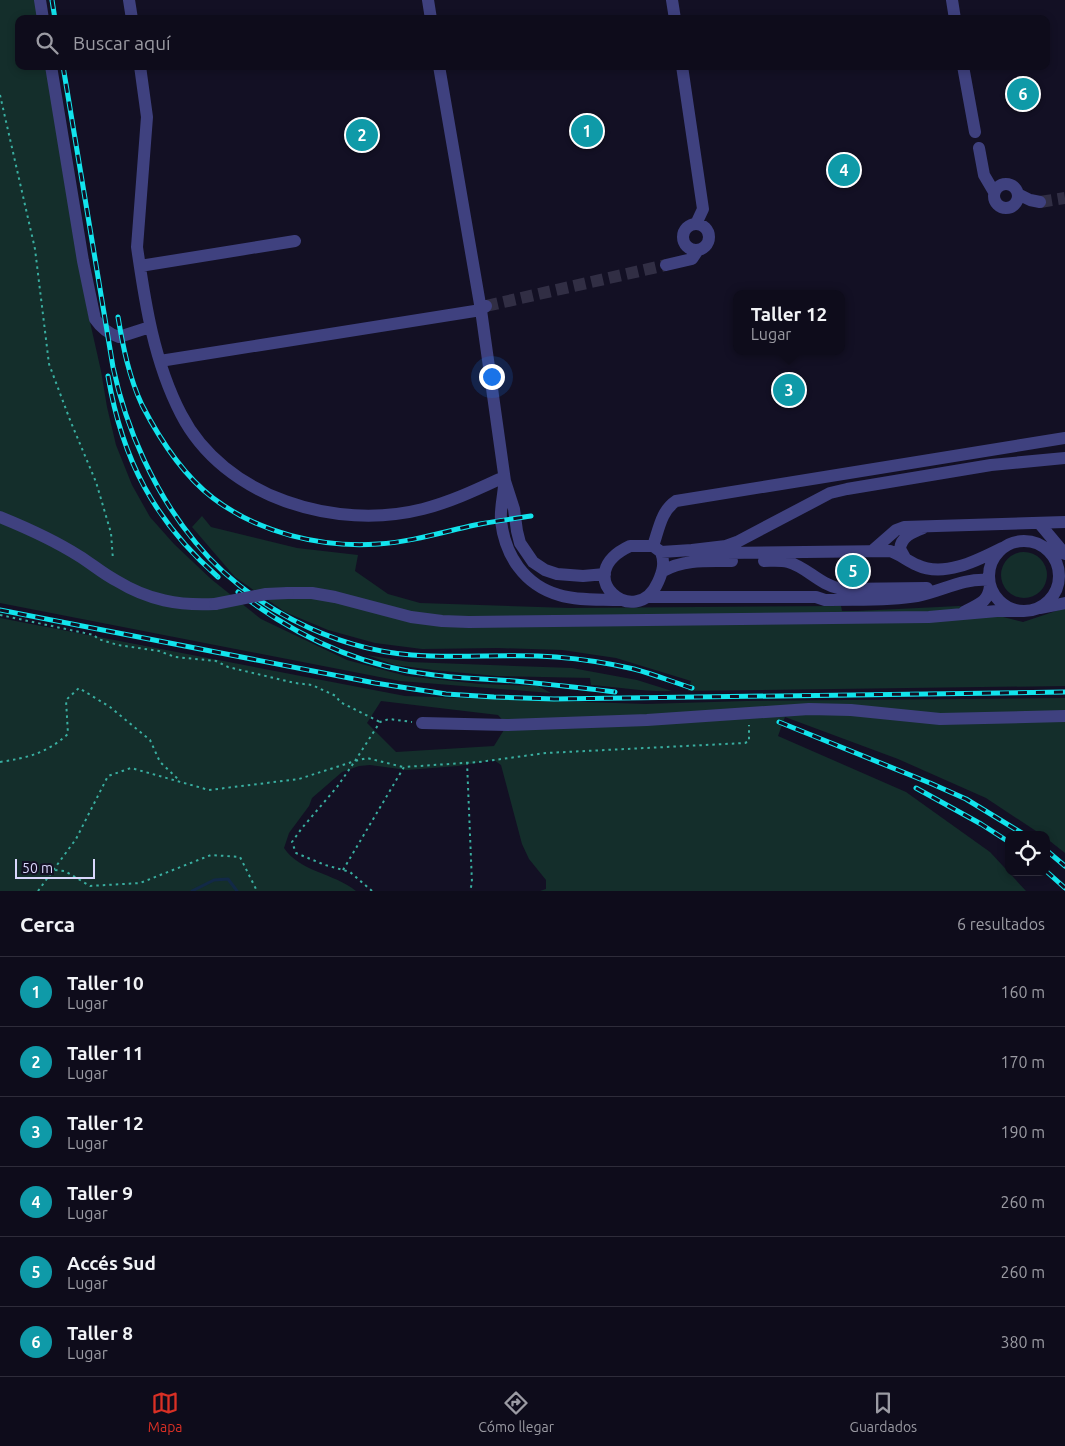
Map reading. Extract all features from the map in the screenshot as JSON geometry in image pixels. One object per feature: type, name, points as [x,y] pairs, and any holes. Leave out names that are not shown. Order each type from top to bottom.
[{"type":"street","points":[[40,0],[42,15]]},
{"type":"street","points":[[129,0],[131,15]]},
{"type":"street","points":[[428,0],[430,15]]},
{"type":"street","points":[[672,0],[674,15]]},
{"type":"street","points":[[952,0],[954,15]]},
{"type":"street","points":[[52,70],[95,319],[99,326],[107,332],[119,337],[150,327]]},
{"type":"street","points":[[141,70],[147,117],[137,247],[150,327],[160,361],[181,415],[206,448],[219,462],[238,477],[276,498],[337,514],[381,516],[423,509],[504,479]]},
{"type":"street","points":[[440,70],[484,308],[504,479],[514,509],[516,531],[520,543],[533,562],[545,570],[557,574],[583,576],[605,574]]},
{"type":"street","points":[[683,70],[703,209],[701,227]]},
{"type":"street","points":[[964,70],[975,132]]},
{"type":"street","points":[[979,148],[984,175],[998,188]]},
{"type":"street","points":[[1011,184],[1018,194],[1016,202],[1006,208],[1002,208],[996,203],[993,196],[998,188],[1011,184]]},
{"type":"street","points":[[1018,194],[1030,200],[1040,202]]},
{"type":"street","points":[[666,265],[692,259],[698,250],[707,243],[708,234],[701,227],[687,227],[684,231],[684,243],[690,249],[698,250]]},
{"type":"street","points":[[140,266],[295,241]]},
{"type":"street","points":[[160,361],[484,308]]},
{"type":"street","points":[[647,597],[653,591],[662,571],[664,559],[657,549],[664,513],[668,506],[682,500],[1065,438]]},
{"type":"street","points":[[692,550],[726,546],[737,542],[830,493],[991,465],[1065,458]]},
{"type":"street","points":[[504,479],[501,512],[503,533],[511,558],[530,580],[543,589],[559,596],[620,600],[638,600],[647,597],[816,597],[825,600],[921,595],[968,580],[989,583]]},
{"type":"street","points":[[0,517],[34,531],[78,555],[116,581],[139,593],[160,601],[182,604],[215,604],[266,594],[312,593],[411,617],[469,622],[919,617],[997,611],[1026,611],[1065,603]]},
{"type":"street","points":[[872,551],[896,530],[904,527],[1065,522]]},
{"type":"street","points":[[1039,523],[1060,557],[1065,578]]},
{"type":"street","points":[[906,558],[900,549],[901,541],[910,534],[932,526]]},
{"type":"street","points":[[620,600],[612,595],[607,588],[605,574],[609,562],[620,551],[630,546],[726,553],[890,551],[927,568],[953,568],[980,560],[1013,543],[1025,541],[1037,544],[1060,557]]},
{"type":"street","points":[[960,614],[983,602],[988,595],[990,565],[1002,548]]},
{"type":"street","points":[[989,583],[994,596],[1001,604],[1010,609],[1026,611],[1042,607],[1056,591],[1060,557]]},
{"type":"street","points":[[662,571],[671,566],[696,561],[779,561],[797,566],[820,581],[841,589],[945,588]]},
{"type":"street","points":[[422,723],[507,725],[647,720],[747,712],[831,709],[940,719],[1065,716]]},
{"type":"path","points":[[0,95],[35,249],[49,364],[96,482],[111,533],[113,560]]},
{"type":"path","points":[[0,615],[94,635],[98,639],[118,645],[159,651],[175,657],[216,661],[228,667],[295,683],[312,685],[330,692],[340,702],[380,722]]},
{"type":"path","points":[[0,762],[27,758],[56,744],[68,734],[66,700],[79,688],[110,707],[150,740],[160,762],[181,782]]},
{"type":"path","points":[[38,891],[76,839],[108,776],[131,768],[209,790],[299,780],[366,758],[404,767],[546,753],[745,743],[749,741],[750,736],[747,712]]},
{"type":"path","points":[[372,891],[350,872],[325,865],[296,853],[292,842],[337,787],[380,722],[389,719],[422,723]]},
{"type":"path","points":[[468,762],[472,883],[470,891]]},
{"type":"path","points":[[343,870],[404,767]]},
{"type":"path","points":[[54,870],[65,871],[90,886],[140,884],[211,855],[240,857],[257,891]]},
{"type":"green space","points":[[0,0],[36,0],[38,15],[15,15],[15,70],[48,70],[88,313],[107,407],[116,445],[132,485],[150,517],[174,544],[211,579],[261,619],[347,660],[406,676],[480,684],[538,686],[551,693],[400,681],[0,603]]},
{"type":"green space","points":[[202,516],[211,527],[297,548],[358,555],[355,571],[388,594],[420,603],[569,608],[841,606],[842,611],[959,606],[1023,622],[1065,608],[1065,686],[688,691],[691,681],[616,658],[562,650],[498,648],[422,649],[375,643],[328,630],[285,612],[235,577],[192,527]]},
{"type":"green space","points":[[1024,552],[1037,556],[1043,562],[1047,575],[1043,588],[1037,594],[1024,598],[1011,594],[1005,588],[1001,575],[1005,562],[1011,556]]},
{"type":"green space","points":[[0,618],[405,696],[646,704],[746,701],[1065,698],[1065,853],[1050,841],[1050,831],[1036,831],[986,798],[898,759],[785,717],[778,736],[906,792],[990,852],[1005,868],[1005,876],[1012,876],[1026,891],[540,891],[546,889],[546,880],[529,859],[522,844],[501,765],[494,760],[458,766],[407,770],[370,765],[359,766],[342,772],[312,798],[309,806],[289,833],[284,848],[299,862],[338,880],[356,891],[0,891]],"holes":[[[381,701],[498,715],[507,725],[494,746],[396,752],[367,723]]]},
{"type":"green space","points":[[367,655],[409,662],[572,668],[637,680],[672,691],[591,685],[590,678],[496,676],[433,670],[395,665]]},
{"type":"waterway","points":[[192,891],[214,880],[228,879],[237,891]]},
{"type":"tunnel","points":[[1040,202],[1065,198]]},
{"type":"tunnel","points":[[486,306],[666,265]]},
{"type":"railway","points":[[52,0],[54,15]]},
{"type":"railway","points":[[64,70],[113,367],[126,414],[144,460],[168,504],[196,543],[217,565],[240,586],[293,620],[352,644],[412,655],[538,656],[585,660],[634,669],[692,688]]},
{"type":"railway","points":[[118,317],[124,351],[133,384],[142,405],[164,443],[202,489],[250,521],[291,536],[356,545],[403,541],[482,524],[531,516]]},
{"type":"railway","points":[[108,376],[122,435],[144,487],[176,534],[195,556],[218,577]]},
{"type":"railway","points":[[238,592],[260,608],[306,635],[330,647],[381,665],[407,671],[445,676],[525,682],[615,692]]},
{"type":"railway","points":[[0,610],[375,683],[446,694],[554,699],[1065,692]]},
{"type":"railway","points":[[779,722],[966,799],[1018,831]]},
{"type":"railway","points":[[916,788],[1005,839]]},
{"type":"railway","points":[[1050,853],[1065,866]]},
{"type":"railway","points":[[1050,875],[1065,888]]},
{"type":"place","name":"Taller 8","points":[[1023,94]]},
{"type":"place","name":"Taller 10","points":[[587,131]]},
{"type":"place","name":"Taller 11","points":[[362,135]]},
{"type":"place","name":"Taller 9","points":[[844,170]]},
{"type":"place","name":"Taller 12","points":[[789,390]]},
{"type":"place","name":"Accés Sud","points":[[853,571]]}]
